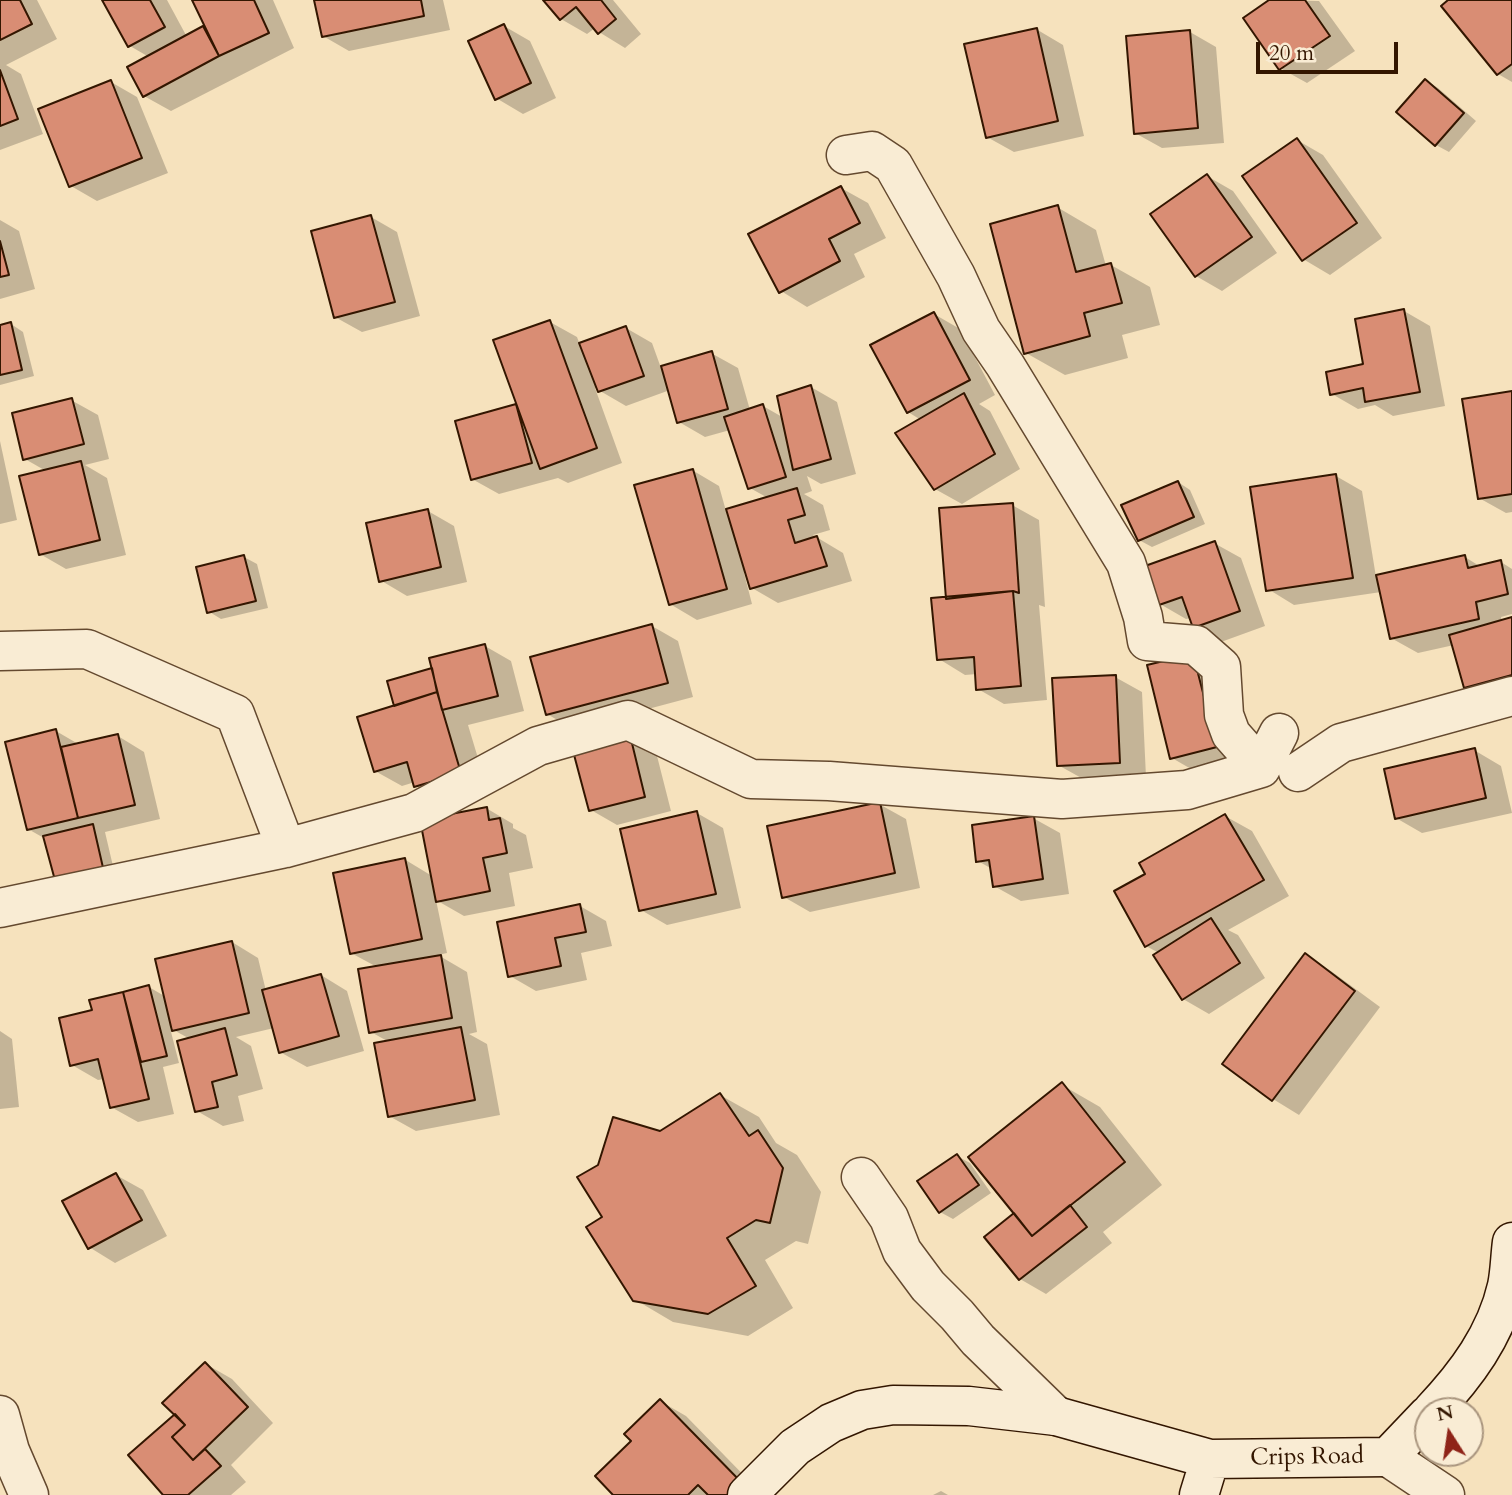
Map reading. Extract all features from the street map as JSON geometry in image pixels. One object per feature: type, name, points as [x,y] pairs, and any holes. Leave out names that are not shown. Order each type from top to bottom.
[{"type":"street","points":[[846,155],[872,150],[893,164],[956,276],[981,330],[1126,563],[1143,617],[1147,641],[1196,645],[1221,667],[1224,715],[1231,734],[1280,770]]},
{"type":"street","points":[[0,651],[88,649],[235,714],[286,848]]},
{"type":"street","points":[[2,902],[286,848],[414,813],[538,746],[628,720],[751,779],[829,781],[1062,799],[1187,789],[1280,770],[1341,743],[1512,696]]},
{"type":"street","points":[[1279,733],[1280,770]]},
{"type":"street","points":[[861,1177],[889,1218],[902,1251],[928,1286],[978,1340],[1056,1416]]},
{"type":"street","points":[[1445,1397],[1459,1382],[1490,1335],[1507,1286],[1512,1242]]},
{"type":"street","name":"Crips Road","points":[[747,1495],[795,1447],[831,1423],[862,1410],[893,1405],[970,1406],[1056,1416],[1210,1459],[1388,1457],[1414,1430]]},
{"type":"street","points":[[0,1415],[10,1451],[29,1495]]},
{"type":"street","points":[[1388,1457],[1444,1495]]},
{"type":"street","points":[[1199,1495],[1210,1459]]},
{"type":"building","points":[[0,0],[20,0],[32,24],[0,40]]},
{"type":"building","points":[[102,0],[150,0],[165,27],[128,47]]},
{"type":"building","points":[[192,0],[254,0],[269,33],[219,56]]},
{"type":"building","points":[[314,0],[421,0],[424,16],[322,37]]},
{"type":"building","points":[[543,0],[601,0],[616,19],[598,34],[576,7],[560,20]]},
{"type":"building","points":[[1269,0],[1305,0],[1330,36],[1279,70],[1243,18]]},
{"type":"building","points":[[1448,0],[1512,0],[1512,64],[1497,75],[1441,6]]},
{"type":"building","points":[[504,24],[531,83],[495,100],[468,41]]},
{"type":"building","points":[[203,26],[219,56],[143,97],[127,67]]},
{"type":"building","points":[[1037,28],[1058,121],[986,138],[964,44]]},
{"type":"building","points":[[1190,30],[1198,128],[1134,134],[1126,36]]},
{"type":"building","points":[[0,70],[18,119],[0,126]]},
{"type":"building","points":[[1425,79],[1464,113],[1435,146],[1396,112]]},
{"type":"building","points":[[111,80],[142,158],[69,187],[38,109]]},
{"type":"building","points":[[1297,138],[1357,223],[1302,261],[1242,176]]},
{"type":"building","points":[[1207,174],[1252,237],[1195,277],[1150,214]]},
{"type":"building","points":[[841,186],[860,223],[829,239],[840,261],[779,293],[748,234]]},
{"type":"building","points":[[1058,205],[1076,272],[1111,263],[1122,303],[1084,313],[1090,336],[1024,354],[990,224]]},
{"type":"building","points":[[371,215],[395,302],[334,318],[311,231]]},
{"type":"building","points":[[0,241],[9,275],[0,277]]},
{"type":"building","points":[[1404,309],[1420,392],[1365,402],[1363,388],[1330,395],[1326,372],[1363,364],[1355,319]]},
{"type":"building","points":[[934,312],[970,380],[907,413],[870,345]]},
{"type":"building","points":[[550,320],[597,448],[540,469],[493,340]]},
{"type":"building","points":[[11,322],[22,370],[0,375],[0,325]]},
{"type":"building","points":[[626,326],[644,376],[598,392],[579,343]]},
{"type":"building","points":[[712,351],[728,409],[677,423],[661,366]]},
{"type":"building","points":[[811,385],[831,459],[793,470],[777,396]]},
{"type":"building","points":[[1512,391],[1512,494],[1478,499],[1462,399]]},
{"type":"building","points":[[964,393],[995,454],[934,490],[895,433]]},
{"type":"building","points":[[72,398],[84,444],[23,460],[12,413]]},
{"type":"building","points":[[516,404],[532,463],[471,480],[455,421]]},
{"type":"building","points":[[763,404],[786,477],[748,489],[724,417]]},
{"type":"building","points":[[81,461],[100,540],[39,555],[19,476]]},
{"type":"building","points":[[693,469],[727,589],[669,605],[634,485]]},
{"type":"building","points":[[1336,474],[1353,578],[1266,591],[1250,487]]},
{"type":"building","points":[[1178,481],[1194,517],[1138,541],[1121,505]]},
{"type":"building","points":[[797,488],[805,515],[788,520],[795,543],[817,536],[827,566],[750,589],[726,509]]},
{"type":"building","points":[[1013,503],[1019,593],[1013,591],[946,599],[939,508]]},
{"type":"building","points":[[428,509],[441,567],[379,582],[366,523]]},
{"type":"building","points":[[1215,541],[1240,611],[1193,628],[1182,597],[1159,605],[1145,566]]},
{"type":"building","points":[[244,555],[256,601],[207,613],[196,567]]},
{"type":"building","points":[[1465,555],[1468,568],[1501,560],[1508,594],[1476,602],[1479,619],[1390,639],[1376,575]]},
{"type":"building","points":[[1013,591],[1021,686],[976,690],[974,657],[937,660],[931,598]]},
{"type":"building","points":[[1512,617],[1512,675],[1464,688],[1449,635]]},
{"type":"building","points":[[652,624],[668,683],[546,715],[530,657]]},
{"type":"building","points":[[485,644],[498,696],[442,710],[429,658]]},
{"type":"building","points":[[1193,654],[1217,747],[1170,759],[1147,665]]},
{"type":"building","points":[[432,668],[437,692],[394,706],[387,681]]},
{"type":"building","points":[[1116,675],[1120,763],[1057,766],[1052,678]]},
{"type":"building","points":[[437,692],[461,773],[414,787],[407,762],[374,772],[357,717]]},
{"type":"building","points":[[56,729],[78,818],[27,830],[5,742]]},
{"type":"building","points":[[118,734],[135,805],[78,818],[61,747]]},
{"type":"building","points":[[630,735],[645,797],[589,811],[573,751]]},
{"type":"building","points":[[1475,748],[1486,798],[1395,819],[1384,769]]},
{"type":"building","points":[[880,802],[895,873],[782,898],[767,826]]},
{"type":"building","points":[[487,807],[489,820],[500,818],[507,853],[483,858],[490,891],[436,902],[420,820]]},
{"type":"building","points":[[697,811],[716,894],[639,911],[620,829]]},
{"type":"building","points":[[1225,814],[1264,880],[1145,947],[1114,891],[1145,874],[1139,863]]},
{"type":"building","points":[[1034,816],[1043,879],[993,887],[989,860],[976,862],[972,825]]},
{"type":"building","points":[[93,824],[104,872],[56,884],[43,836]]},
{"type":"building","points":[[405,858],[422,939],[350,954],[333,873]]},
{"type":"building","points":[[580,904],[586,932],[555,938],[561,966],[508,977],[497,922]]},
{"type":"building","points":[[1211,918],[1240,963],[1182,1000],[1153,955]]},
{"type":"building","points":[[232,941],[249,1013],[172,1031],[155,959]]},
{"type":"building","points":[[1305,953],[1355,991],[1272,1101],[1222,1064]]},
{"type":"building","points":[[441,955],[452,1018],[369,1033],[358,969]]},
{"type":"building","points":[[321,974],[339,1036],[279,1053],[262,990]]},
{"type":"building","points":[[149,985],[167,1056],[141,1062],[123,992]]},
{"type":"building","points":[[123,992],[149,1099],[110,1108],[98,1059],[70,1066],[59,1018],[92,1010],[89,1000]]},
{"type":"building","points":[[461,1027],[475,1100],[388,1117],[374,1043]]},
{"type":"building","points":[[225,1028],[237,1075],[212,1082],[218,1107],[195,1112],[177,1041]]},
{"type":"building","points":[[1062,1082],[1125,1162],[1032,1236],[968,1157]]},
{"type":"building","points":[[720,1093],[749,1136],[758,1130],[783,1168],[770,1223],[756,1220],[727,1238],[756,1286],[708,1314],[633,1301],[586,1227],[602,1217],[577,1177],[598,1165],[613,1117],[660,1131]]},
{"type":"building","points":[[957,1154],[979,1185],[939,1213],[917,1181]]},
{"type":"building","points":[[116,1173],[142,1220],[88,1249],[62,1201]]},
{"type":"building","points":[[1070,1205],[1087,1227],[1019,1280],[984,1237],[1014,1213],[1032,1236]]},
{"type":"building","points":[[205,1362],[248,1407],[193,1460],[172,1437],[185,1425],[162,1403]]},
{"type":"building","points":[[660,1399],[745,1486],[735,1495],[708,1495],[698,1485],[688,1495],[613,1495],[595,1476],[631,1441],[624,1434]]},
{"type":"building","points":[[175,1414],[185,1425],[172,1437],[193,1460],[205,1449],[221,1466],[188,1495],[163,1495],[128,1455]]}]
